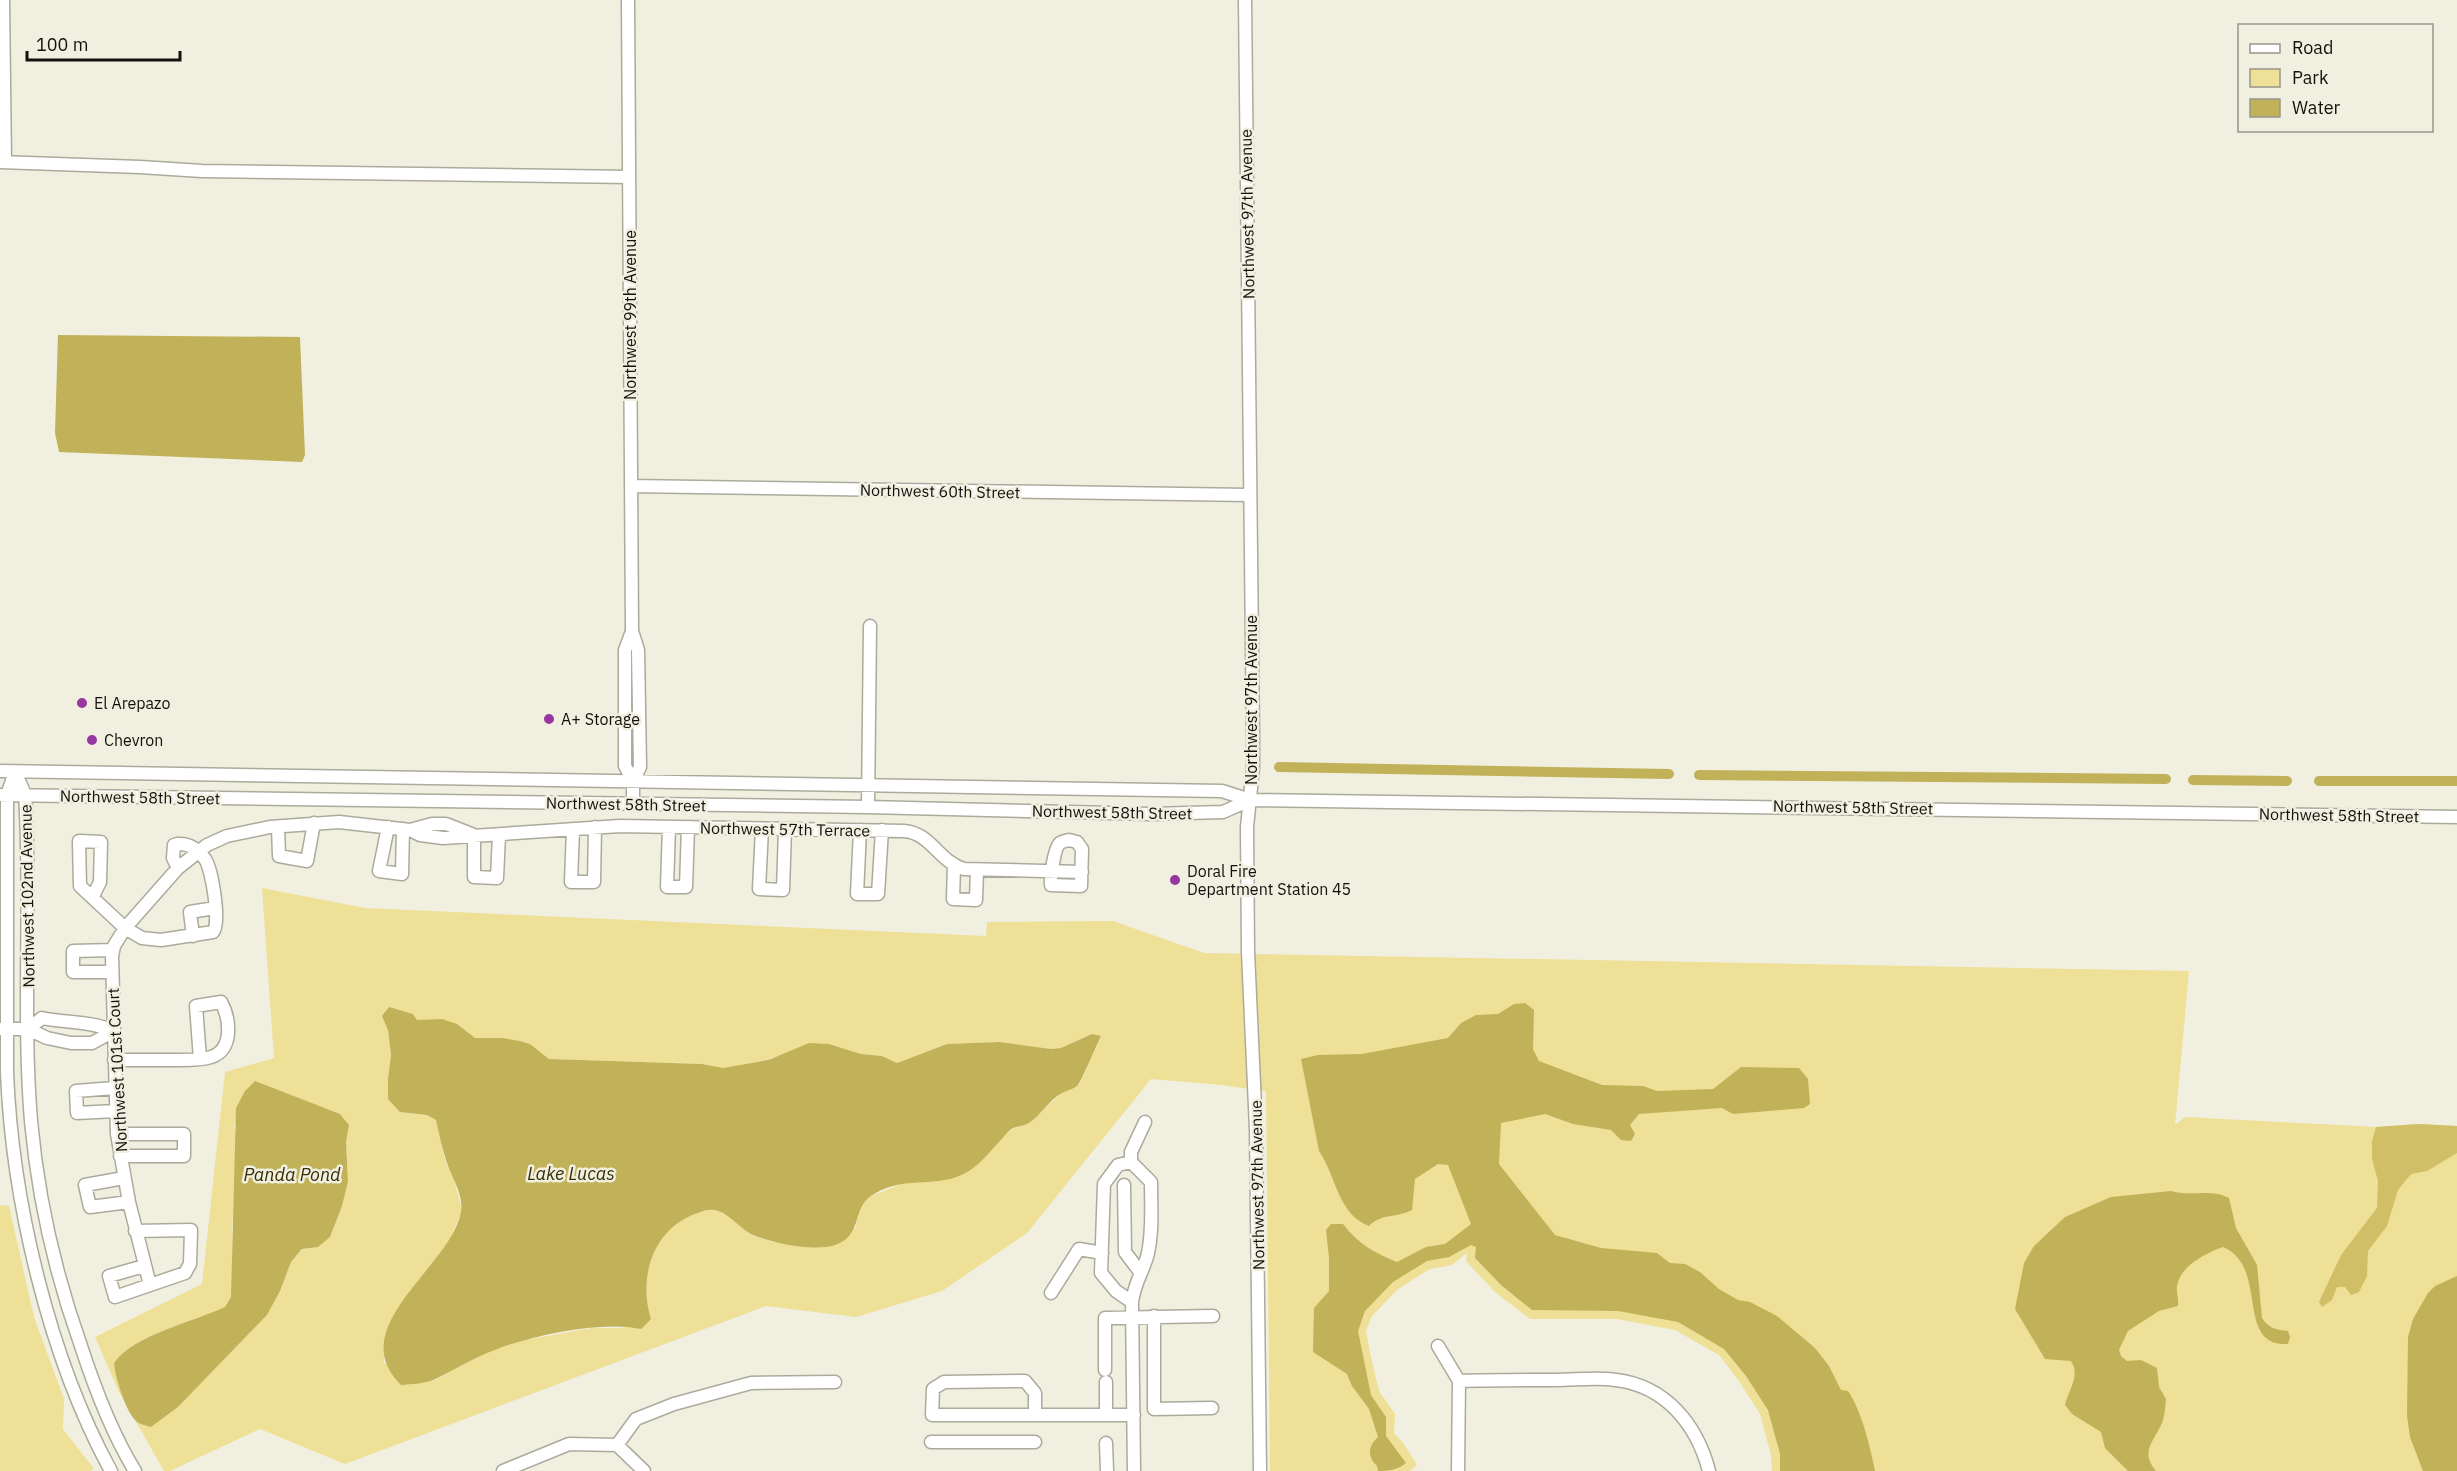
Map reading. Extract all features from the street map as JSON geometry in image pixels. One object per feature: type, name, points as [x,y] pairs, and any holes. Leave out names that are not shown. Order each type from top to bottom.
[{"type":"street","points":[[3,0],[2,162],[202,171],[629,177]]},
{"type":"street","name":"Northwest 99th Avenue","points":[[628,0],[632,631],[626,650],[625,766],[633,781],[633,804]]},
{"type":"street","name":"Northwest 97th Avenue","points":[[1245,0],[1253,739],[1247,827],[1248,938],[1256,1120],[1260,1471]]},
{"type":"street","name":"Northwest 60th Street","points":[[631,486],[1249,495]]},
{"type":"street","points":[[867,807],[870,626]]},
{"type":"street","name":"Northwest 58th Street","points":[[0,771],[1222,791],[1250,800],[2457,816]]},
{"type":"street","name":"Northwest 102nd Avenue","points":[[15,772],[25,794],[30,1101],[35,1158],[44,1213],[56,1268],[72,1321],[116,1437],[135,1471]]},
{"type":"street","name":"Northwest 102nd Avenue","points":[[15,772],[3,795],[4,1029],[9,1113],[22,1206],[50,1320],[70,1378],[98,1446],[111,1471]]},
{"type":"street","name":"Northwest 58th Street","points":[[3,795],[867,807],[1172,814],[1222,812],[1250,800]]},
{"type":"street","name":"Northwest 57th Terrace","points":[[125,928],[178,868],[198,851],[227,836],[278,826],[314,823],[350,822],[406,829],[446,824],[474,835],[595,827],[909,831],[920,834],[954,866]]},
{"type":"street","points":[[278,826],[279,856],[307,861],[314,823]]},
{"type":"street","points":[[388,827],[379,871],[386,873],[402,874],[406,829]]},
{"type":"street","points":[[573,829],[571,882],[594,882],[595,827]]},
{"type":"street","points":[[669,827],[667,887],[686,887],[688,827]]},
{"type":"street","points":[[762,829],[759,889],[783,890],[785,829]]},
{"type":"street","points":[[860,830],[857,894],[878,894],[882,830]]},
{"type":"street","points":[[474,835],[474,877],[497,878],[499,835]]},
{"type":"street","points":[[1069,840],[1077,842],[1082,849],[1081,885],[1057,887],[1050,883],[1052,871],[1058,845],[1069,840]]},
{"type":"street","points":[[93,896],[125,928],[147,940],[213,932],[217,929],[208,866],[198,851],[188,844],[177,843],[174,846],[173,858],[178,868]]},
{"type":"street","points":[[977,870],[976,900],[953,899],[954,866],[977,870],[1052,871]]},
{"type":"street","points":[[193,936],[190,912],[215,908]]},
{"type":"street","name":"Northwest 101st Court","points":[[125,928],[113,951],[112,972],[117,1134],[135,1231],[150,1285]]},
{"type":"street","points":[[112,972],[73,972],[73,951],[113,951]]},
{"type":"street","points":[[114,1060],[200,1059],[218,1053],[226,1041],[228,1020],[220,1002],[196,1006],[200,1059]]},
{"type":"street","points":[[28,1029],[42,1017],[68,1023],[97,1024],[114,1031]]},
{"type":"street","points":[[4,1029],[28,1029],[47,1038],[64,1041],[74,1037],[93,1037],[98,1040],[114,1031]]},
{"type":"street","points":[[115,1088],[76,1091],[77,1113],[116,1111]]},
{"type":"street","points":[[1134,1471],[1134,1316],[1132,1302],[1134,1285],[1148,1254],[1151,1229],[1151,1182],[1131,1162],[1131,1152],[1145,1122]]},
{"type":"street","points":[[117,1134],[184,1134],[184,1156],[120,1156]]},
{"type":"street","points":[[1131,1162],[1118,1165],[1104,1184],[1101,1273],[1116,1291],[1132,1302]]},
{"type":"street","points":[[124,1178],[86,1185],[90,1207],[129,1202]]},
{"type":"street","points":[[1124,1185],[1125,1252],[1140,1272]]},
{"type":"street","points":[[135,1231],[191,1230],[191,1260],[188,1270],[181,1275],[114,1297],[109,1276],[144,1266]]},
{"type":"street","points":[[1051,1293],[1079,1249],[1102,1252]]},
{"type":"street","points":[[1154,1316],[1154,1409],[1212,1408]]},
{"type":"street","points":[[1106,1414],[1105,1318],[1214,1316]]},
{"type":"street","points":[[1438,1346],[1459,1381],[1458,1471]]},
{"type":"street","points":[[1459,1381],[1617,1380],[1644,1389],[1671,1402],[1688,1423],[1704,1450],[1709,1471]]},
{"type":"street","points":[[617,1446],[636,1419],[674,1404],[751,1383],[834,1382]]},
{"type":"street","points":[[1035,1415],[1035,1393],[1025,1382],[944,1382],[933,1389],[932,1415],[1035,1415],[1106,1414],[1134,1415]]},
{"type":"street","points":[[932,1442],[1035,1442]]},
{"type":"street","points":[[1106,1443],[1107,1471]]},
{"type":"street","points":[[503,1471],[569,1444],[617,1446],[644,1471]]},
{"type":"green space","points":[[262,888],[365,908],[986,936],[987,922],[1113,921],[1204,953],[2189,971],[2175,1125],[2185,1117],[2376,1127],[2418,1124],[2457,1126],[2457,1471],[1772,1471],[1771,1455],[1760,1414],[1719,1355],[1675,1330],[1617,1319],[1530,1319],[1495,1292],[1466,1261],[1467,1253],[1452,1265],[1430,1269],[1398,1289],[1372,1316],[1366,1331],[1379,1391],[1395,1414],[1394,1433],[1417,1465],[1410,1471],[1270,1471],[1266,1091],[1151,1079],[1027,1233],[942,1291],[856,1317],[766,1306],[345,1464],[260,1429],[170,1471],[164,1471],[134,1419],[138,1423],[151,1427],[178,1407],[267,1315],[280,1291],[291,1262],[303,1249],[318,1247],[330,1237],[342,1206],[348,1182],[346,1142],[349,1125],[340,1114],[255,1082],[234,1125],[237,1145],[231,1297],[225,1307],[149,1337],[123,1353],[114,1363],[125,1403],[95,1337],[202,1284],[225,1072],[274,1058]],"holes":[[[403,1011],[413,1014],[417,1020],[455,1026],[474,1038],[503,1038],[530,1044],[549,1059],[702,1064],[723,1068],[740,1066],[829,1044],[861,1054],[882,1056],[897,1063],[947,1044],[1000,1042],[1051,1049],[1061,1048],[1092,1034],[1101,1036],[1080,1084],[1062,1093],[1028,1124],[1011,1129],[987,1154],[951,1178],[906,1182],[869,1197],[861,1206],[855,1229],[799,1245],[788,1244],[754,1235],[721,1212],[710,1210],[699,1213],[679,1222],[658,1244],[648,1273],[647,1289],[651,1319],[622,1328],[592,1328],[519,1341],[486,1353],[432,1381],[384,1363],[387,1332],[414,1286],[449,1242],[462,1210],[454,1180],[446,1163],[436,1120],[427,1115],[400,1112],[388,1079],[391,1055],[388,1030]]]},
{"type":"green space","points":[[0,1205],[9,1206],[34,1317],[64,1399],[63,1429],[94,1469],[90,1471],[0,1471]]},
{"type":"shaded area","points":[[2418,1124],[2457,1126],[2457,1153],[2427,1171],[2411,1174],[2398,1190],[2387,1226],[2368,1251],[2367,1276],[2359,1292],[2351,1295],[2345,1287],[2337,1287],[2332,1300],[2322,1307],[2319,1302],[2341,1255],[2377,1208],[2378,1181],[2372,1159],[2372,1141],[2376,1127]]},
{"type":"water","points":[[58,335],[300,337],[305,455],[302,462],[59,452],[55,433]]},
{"type":"water","points":[[1525,1003],[1534,1010],[1533,1049],[1539,1061],[1602,1085],[1643,1086],[1657,1091],[1713,1089],[1741,1067],[1799,1068],[1808,1079],[1810,1104],[1804,1108],[1733,1114],[1722,1108],[1639,1114],[1630,1125],[1635,1134],[1631,1141],[1621,1140],[1611,1130],[1573,1124],[1545,1114],[1501,1123],[1499,1164],[1555,1235],[1601,1248],[1657,1253],[1670,1263],[1685,1264],[1700,1272],[1719,1289],[1738,1300],[1750,1302],[1777,1316],[1815,1348],[1829,1366],[1841,1390],[1848,1391],[1861,1419],[1875,1471],[1780,1471],[1780,1454],[1768,1410],[1746,1376],[1724,1349],[1678,1322],[1618,1311],[1532,1310],[1501,1285],[1475,1258],[1476,1247],[1471,1245],[1449,1257],[1427,1261],[1393,1282],[1365,1311],[1358,1331],[1371,1395],[1386,1417],[1386,1436],[1406,1463],[1393,1470],[1378,1471],[1370,1455],[1371,1448],[1378,1437],[1369,1409],[1352,1386],[1347,1374],[1313,1352],[1314,1308],[1329,1291],[1326,1230],[1331,1224],[1343,1224],[1367,1247],[1397,1262],[1426,1247],[1445,1244],[1471,1224],[1448,1165],[1438,1164],[1415,1179],[1412,1210],[1384,1217],[1369,1226],[1350,1213],[1319,1151],[1301,1059],[1318,1055],[1362,1054],[1448,1038],[1461,1023],[1476,1015],[1498,1014],[1514,1004]]},
{"type":"water","name":"Lake Lucas","points":[[389,1007],[413,1014],[417,1020],[442,1019],[457,1024],[475,1038],[503,1038],[530,1044],[549,1059],[702,1064],[723,1068],[771,1059],[809,1043],[829,1044],[861,1054],[882,1056],[897,1063],[947,1044],[1000,1042],[1051,1049],[1061,1048],[1092,1034],[1101,1036],[1078,1085],[1057,1096],[1029,1123],[1011,1129],[974,1168],[954,1178],[902,1184],[881,1190],[865,1201],[854,1229],[844,1241],[815,1248],[781,1243],[751,1234],[720,1212],[703,1211],[681,1221],[659,1243],[652,1257],[646,1287],[651,1319],[641,1329],[605,1327],[563,1331],[487,1353],[433,1380],[401,1385],[386,1363],[384,1341],[391,1319],[453,1233],[461,1212],[461,1199],[448,1166],[436,1120],[427,1115],[400,1112],[388,1099],[391,1055],[388,1030],[382,1016]]},
{"type":"water","name":"Panda Pond","points":[[255,1081],[340,1114],[349,1125],[346,1142],[348,1182],[342,1206],[330,1237],[318,1247],[302,1249],[291,1262],[280,1291],[267,1315],[178,1407],[151,1427],[144,1425],[137,1422],[125,1403],[114,1363],[123,1353],[149,1337],[225,1307],[231,1297],[236,1108],[245,1091]]},
{"type":"water","points":[[2171,1191],[2208,1193],[2229,1198],[2236,1228],[2257,1265],[2262,1318],[2273,1328],[2288,1331],[2290,1337],[2288,1344],[2272,1342],[2262,1333],[2256,1320],[2245,1271],[2237,1257],[2223,1247],[2188,1266],[2177,1286],[2178,1306],[2159,1311],[2128,1331],[2119,1350],[2121,1356],[2127,1361],[2141,1360],[2157,1368],[2159,1387],[2166,1399],[2163,1420],[2148,1452],[2151,1464],[2156,1471],[2128,1471],[2105,1448],[2101,1432],[2072,1414],[2065,1405],[2075,1372],[2071,1361],[2045,1359],[2015,1309],[2024,1263],[2034,1246],[2065,1217],[2111,1197]]},
{"type":"water","points":[[2457,1276],[2457,1471],[2423,1471],[2410,1437],[2407,1416],[2408,1337],[2413,1319],[2428,1293],[2435,1286]]},
{"type":"waterway","points":[[1279,767],[1669,774]]},
{"type":"waterway","points":[[1699,775],[2166,779]]},
{"type":"waterway","points":[[2193,780],[2287,781]]},
{"type":"waterway","points":[[2319,781],[2457,781]]},
{"type":"place","name":"El Arepazo","points":[[82,703]]},
{"type":"place","name":"A+ Storage","points":[[549,719]]},
{"type":"place","name":"Chevron","points":[[92,740]]},
{"type":"place","name":"Doral Fire Department Station 45","points":[[1175,880]]}]
